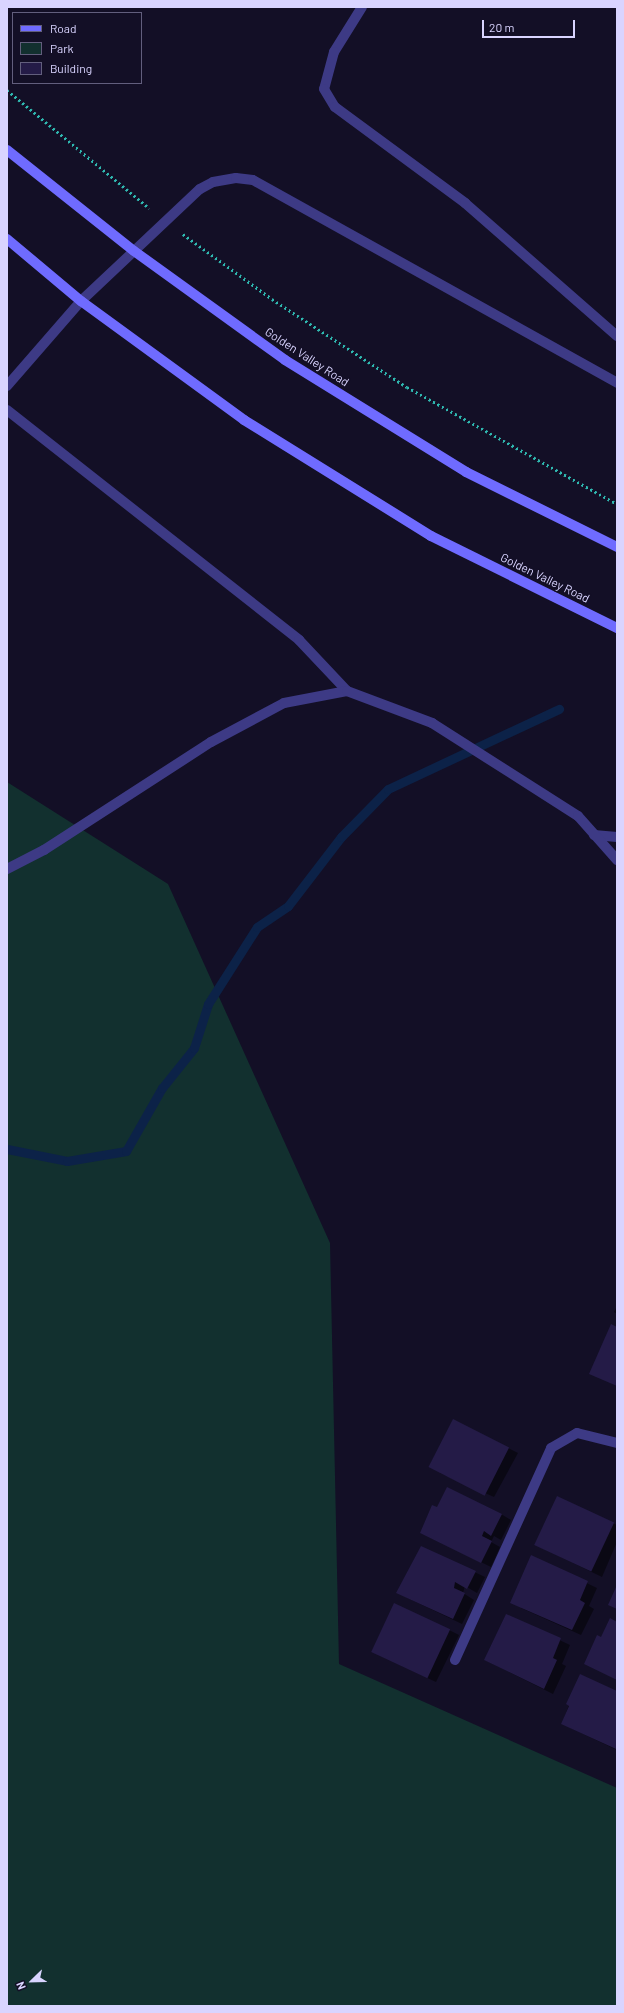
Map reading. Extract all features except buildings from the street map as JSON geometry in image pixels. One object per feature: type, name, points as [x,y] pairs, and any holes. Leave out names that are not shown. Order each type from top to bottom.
[{"type":"main road","name":"Golden Valley Road","points":[[7,150],[134,251],[284,360],[459,468],[617,548]]},
{"type":"main road","name":"Golden Valley Road","points":[[7,239],[82,301],[244,420],[431,536],[617,628]]},
{"type":"street","points":[[362,7],[334,52],[324,89],[335,107],[465,203],[617,336]]},
{"type":"street","points":[[7,386],[82,301],[200,189],[213,182],[254,180],[617,383]]},
{"type":"street","points":[[7,410],[299,640],[347,691],[432,722],[578,816],[617,860]]},
{"type":"street","points":[[7,869],[44,850],[212,742],[284,703],[347,691]]},
{"type":"street","points":[[594,835],[617,837]]},
{"type":"street","points":[[455,1660],[552,1448],[577,1433],[617,1443]]},
{"type":"path","points":[[7,90],[166,222],[272,299],[406,387],[617,504]]},
{"type":"green space","points":[[7,782],[168,884],[330,1243],[339,1664],[617,1788],[617,2006],[7,2006]]},
{"type":"waterway","points":[[7,1149],[67,1161],[126,1151],[162,1088],[194,1048],[208,1004],[257,927],[288,906],[341,837],[388,789],[559,709]]}]
